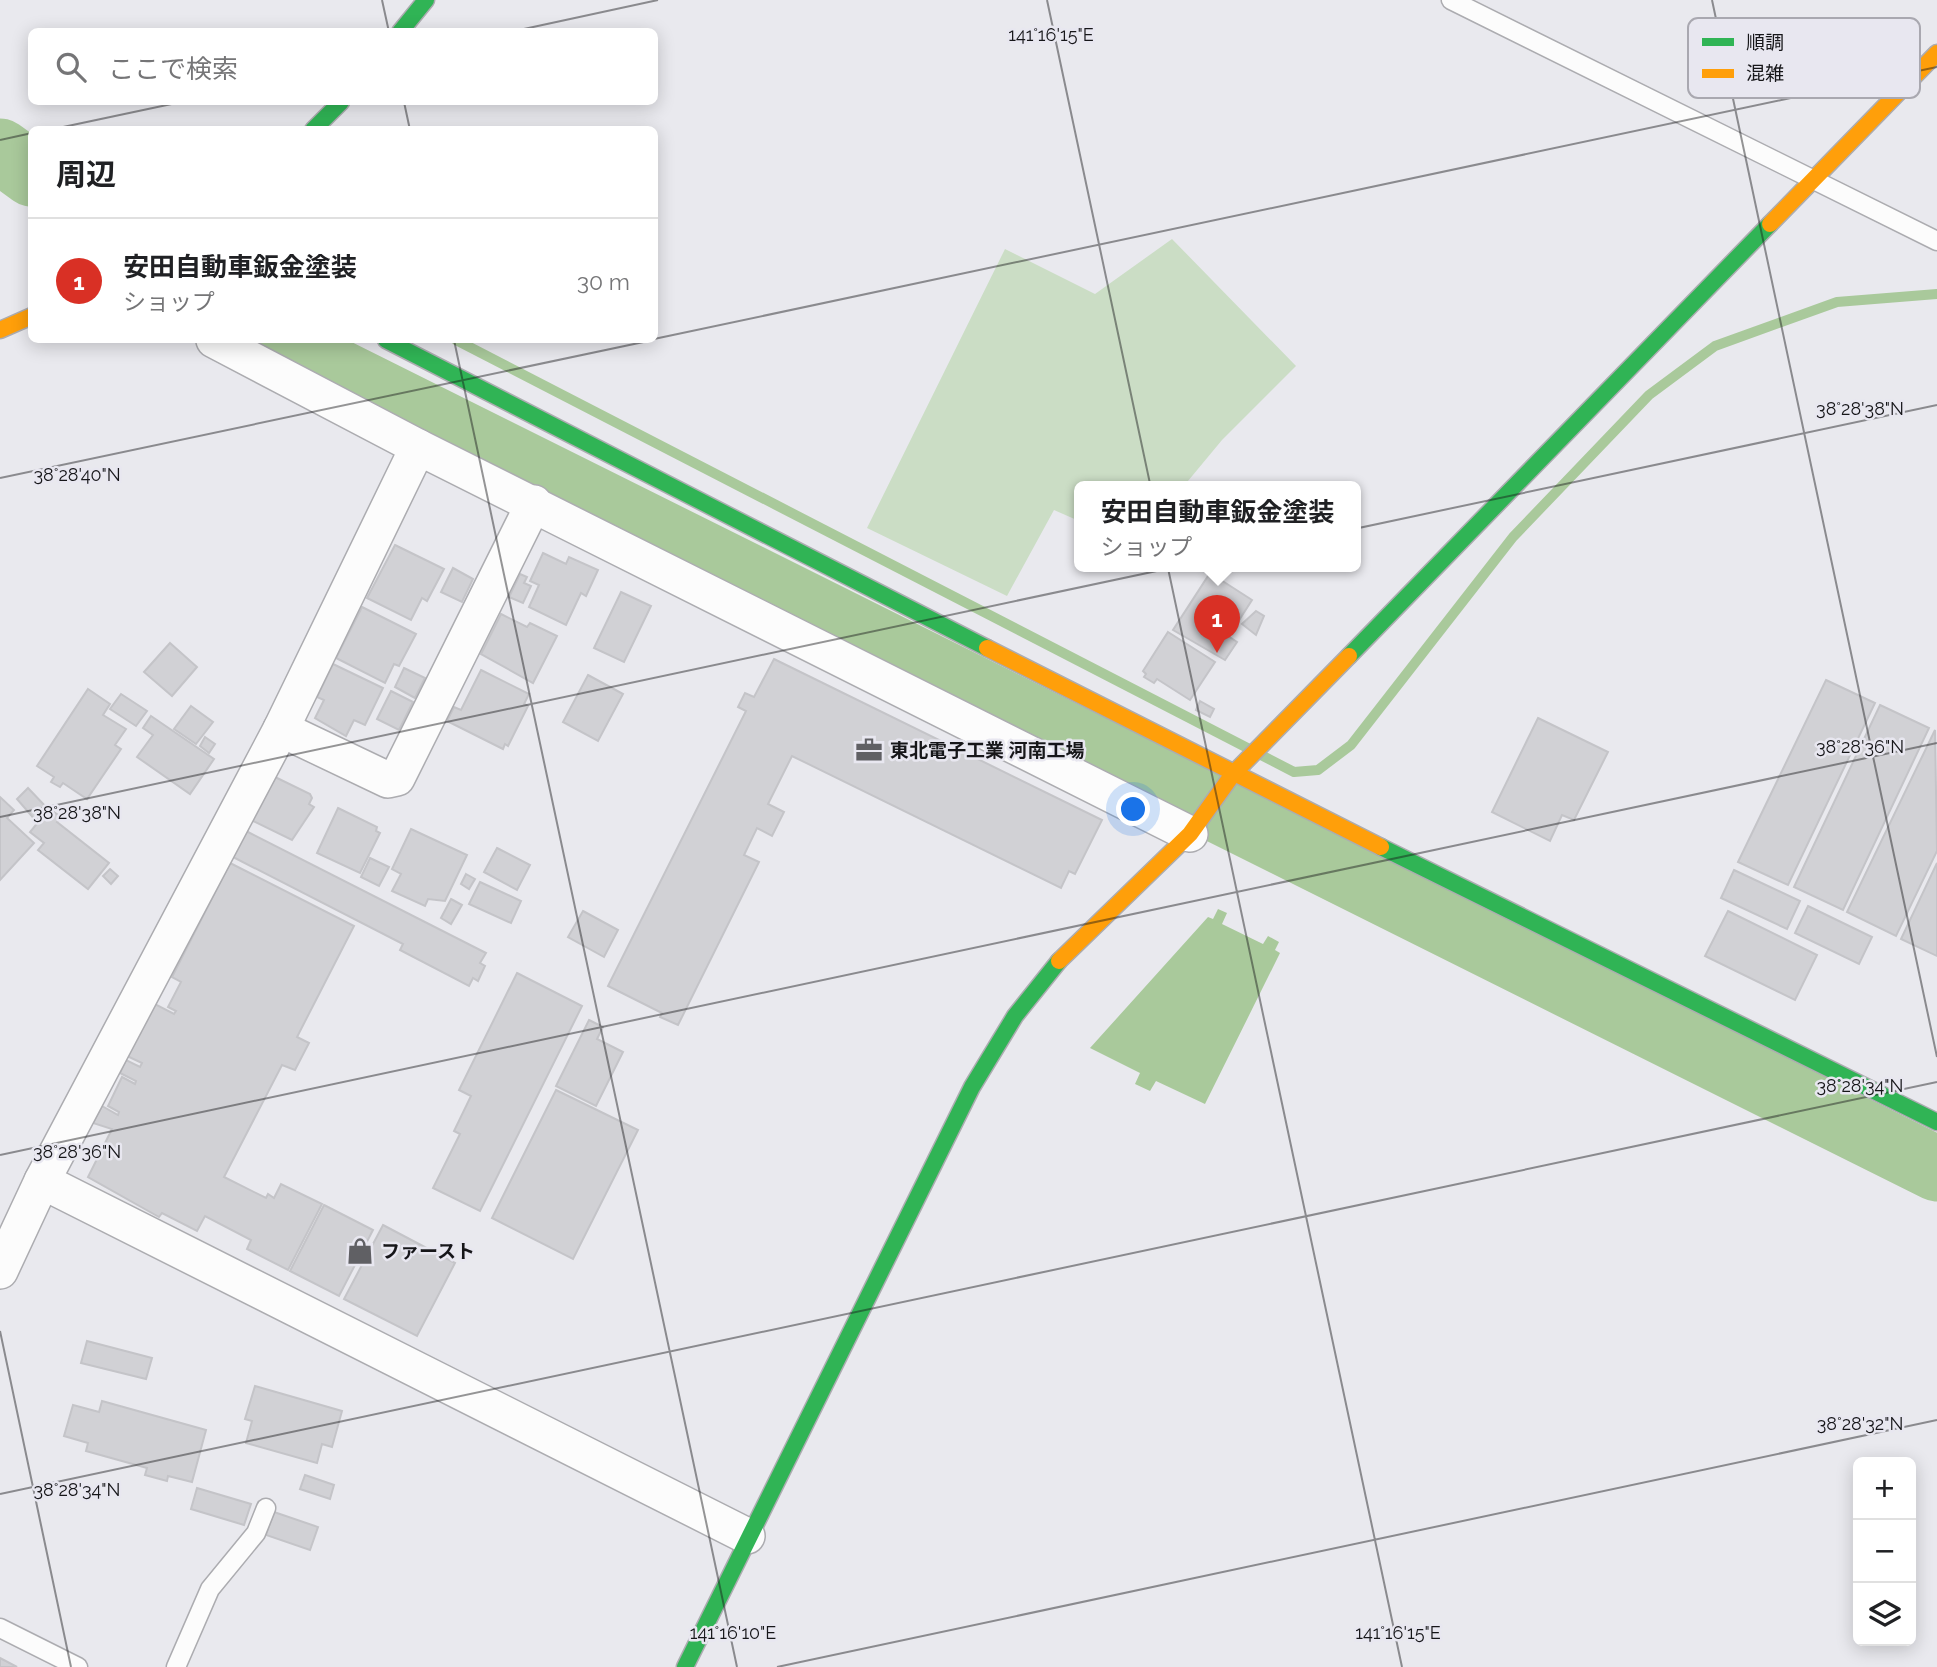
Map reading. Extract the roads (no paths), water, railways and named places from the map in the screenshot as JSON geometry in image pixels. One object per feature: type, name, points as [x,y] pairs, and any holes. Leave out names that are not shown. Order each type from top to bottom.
[{"type":"street","points":[[403,28],[426,0]]},
{"type":"street","points":[[1920,70],[1937,53]]},
{"type":"street","points":[[685,1667],[747,1536],[972,1087],[1015,1016],[1062,957],[1190,834],[1234,773],[1271,734],[1893,98]]},
{"type":"street","points":[[317,126],[338,105]]},
{"type":"street","points":[[0,330],[28,318]]},
{"type":"street","points":[[220,343],[418,447],[1190,834]]},
{"type":"street","points":[[392,343],[1234,773],[1937,1122]]},
{"type":"street","points":[[0,1271],[42,1181],[281,729],[418,447]]},
{"type":"street","points":[[281,729],[388,780],[397,778],[534,503]]},
{"type":"street","points":[[42,1181],[747,1536]]},
{"type":"lane","points":[[1451,0],[1937,241]]},
{"type":"lane","points":[[176,1667],[210,1589],[256,1532],[266,1508]]},
{"type":"lane","points":[[0,1628],[78,1667]]},
{"type":"waterway","points":[[0,151],[28,171]]},
{"type":"waterway","points":[[462,343],[1294,772],[1318,770],[1351,745],[1513,537],[1649,395],[1715,346],[1837,302],[1937,294]]},
{"type":"waterway","points":[[281,343],[1937,1169]]},
{"type":"place","name":"安田自動車鈑金塗装","points":[[1217,653]]},
{"type":"place","name":"東北電子工業 河南工場","points":[[869,750]]},
{"type":"place","name":"ファースト","points":[[360,1251]]}]
